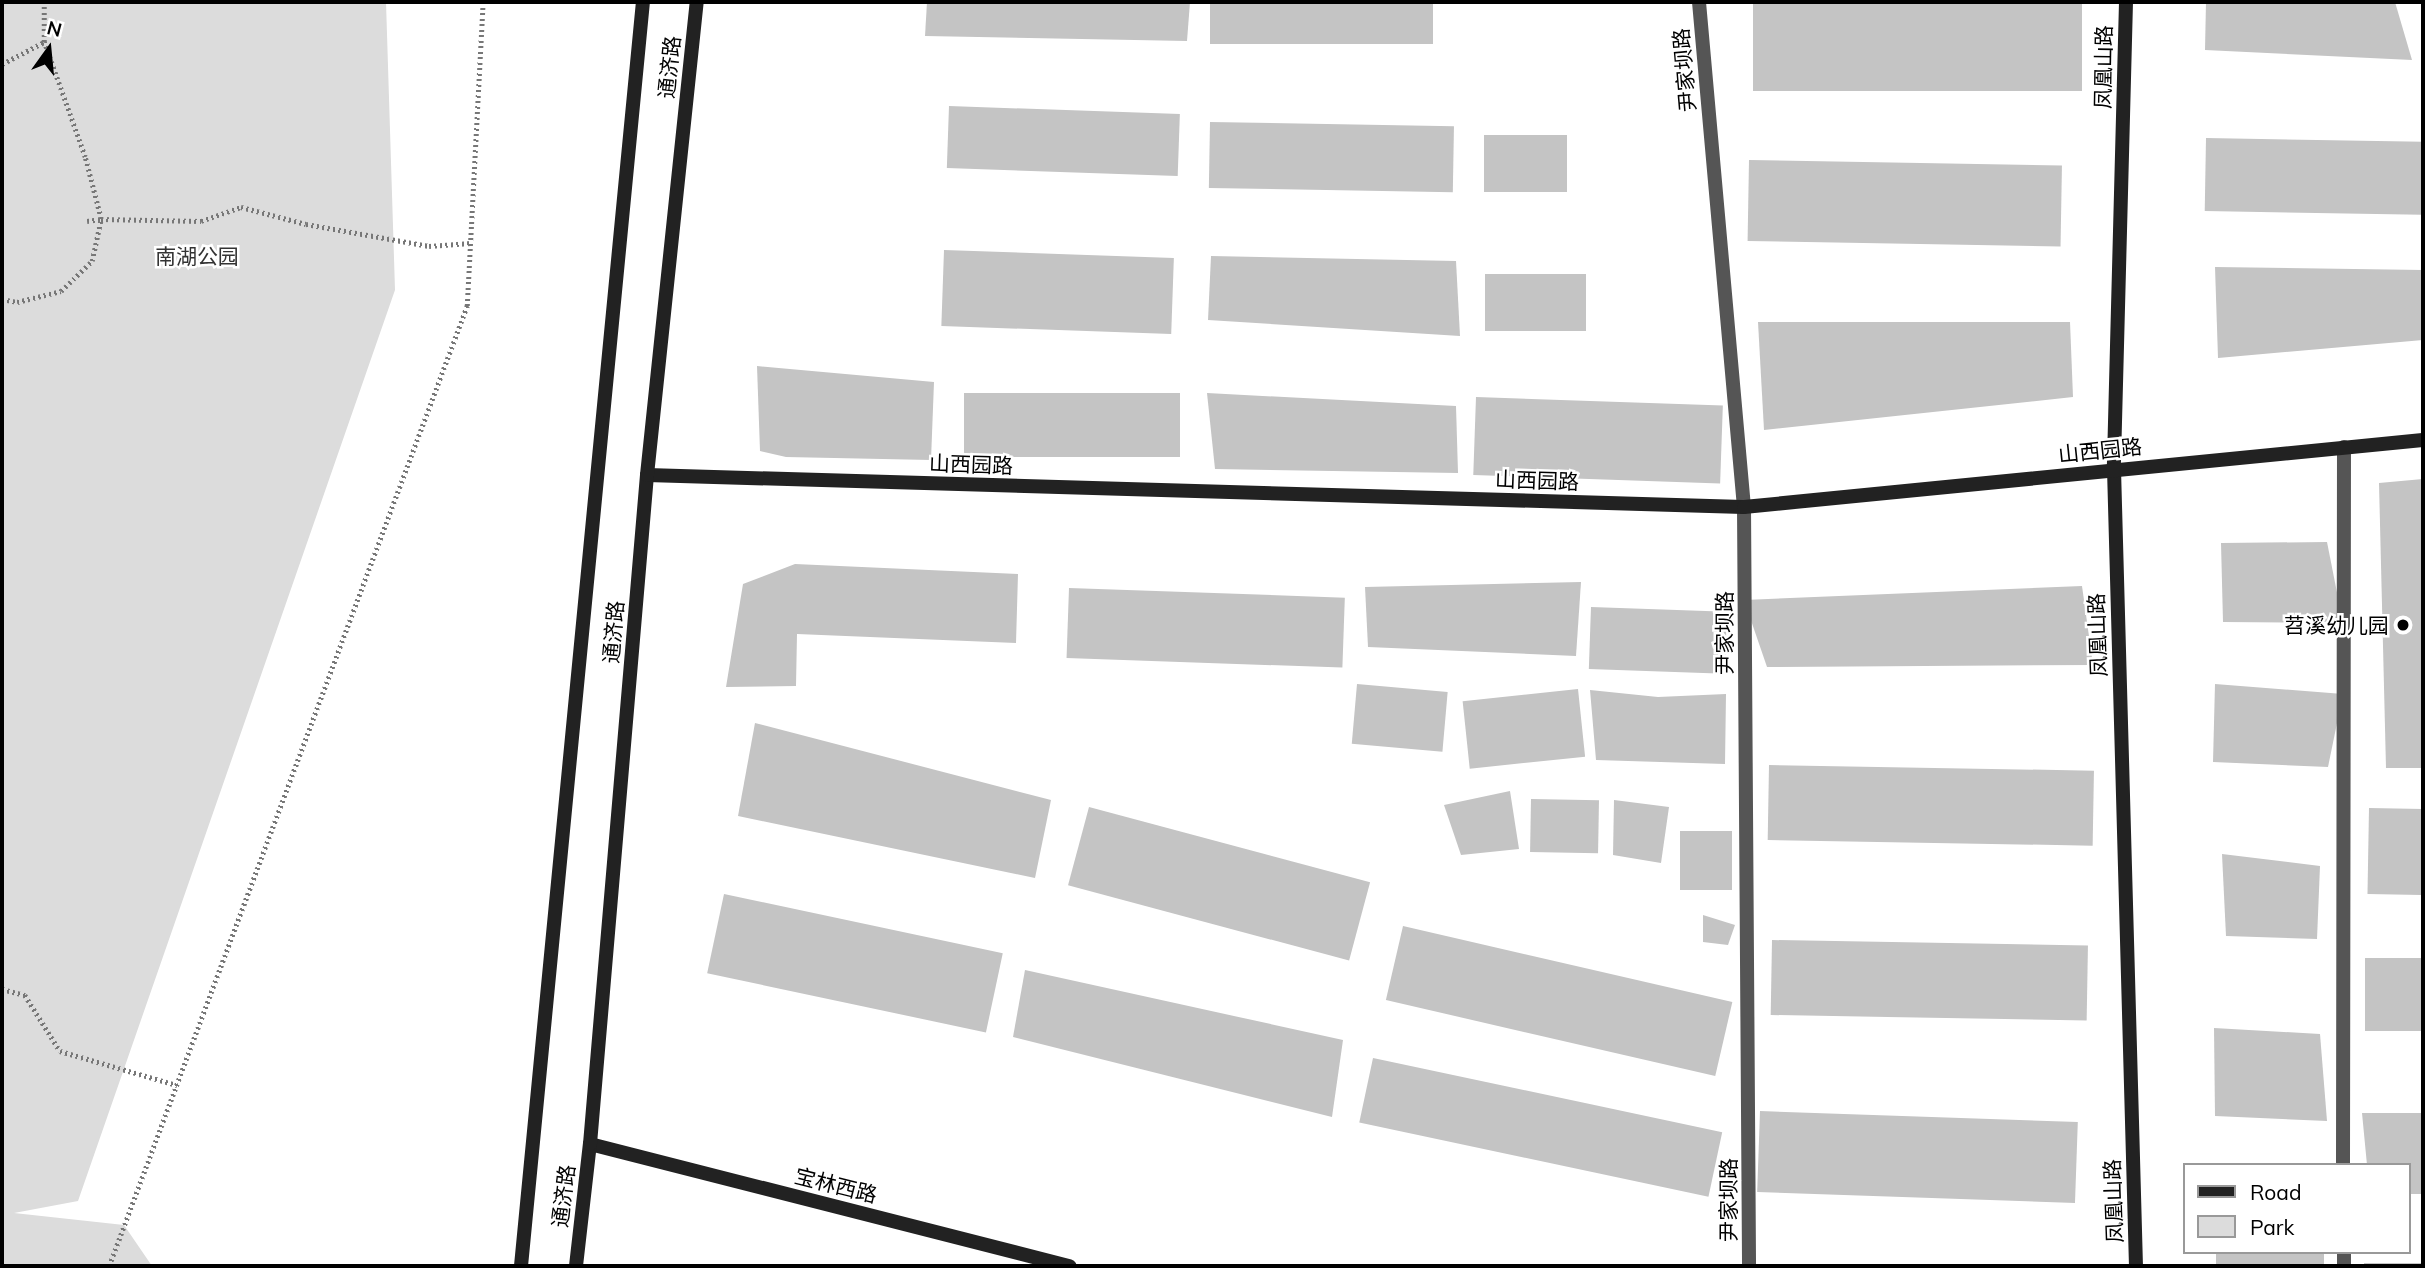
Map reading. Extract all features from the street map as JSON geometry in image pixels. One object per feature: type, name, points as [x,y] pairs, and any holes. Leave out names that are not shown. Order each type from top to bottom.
[{"type":"street","name":"通济路","points":[[521,1266],[643,2]]},
{"type":"street","name":"通济路","points":[[576,1266],[590,1144],[647,475],[697,2]]},
{"type":"street","name":"尹家坝路","points":[[1699,2],[1744,507],[1749,1266]]},
{"type":"street","name":"凤凰山路","points":[[2126,2],[2114,469],[2136,1266]]},
{"type":"street","name":"山西园路","points":[[647,475],[1744,507],[2423,440]]},
{"type":"street","points":[[2343,1163],[2344,447]]},
{"type":"street","name":"宝林西路","points":[[590,1144],[1070,1266]]},
{"type":"path","points":[[2,299],[17,302],[61,291],[92,261],[101,219],[85,157],[44,42],[44,2]]},
{"type":"path","points":[[109,1266],[467,306],[484,2]]},
{"type":"path","points":[[2,64],[44,42]]},
{"type":"path","points":[[87,222],[101,219],[201,221],[241,207],[306,224],[429,246],[471,243]]},
{"type":"path","points":[[2,989],[24,995],[60,1051],[177,1084]]},
{"type":"green space","name":"南湖公园","points":[[2,2],[386,2],[395,290],[78,1201],[14,1213],[124,1225],[152,1266],[2,1266]]},
{"type":"building","points":[[927,2],[1190,2],[1187,41],[925,36]]},
{"type":"building","points":[[1210,2],[1433,2],[1433,44],[1210,44]]},
{"type":"building","points":[[1753,2],[2082,2],[2082,91],[1753,91]]},
{"type":"building","points":[[2206,2],[2395,2],[2412,60],[2205,50]]},
{"type":"building","points":[[949,106],[1180,114],[1178,176],[947,168]]},
{"type":"building","points":[[1210,122],[1454,126],[1453,192],[1209,188]]},
{"type":"building","points":[[1484,135],[1567,135],[1567,192],[1484,192]]},
{"type":"building","points":[[2206,138],[2423,142],[2422,215],[2205,211]]},
{"type":"building","points":[[1749,160],[2062,165],[2061,246],[1748,241]]},
{"type":"building","points":[[944,250],[1174,258],[1171,334],[941,326]]},
{"type":"building","points":[[1211,256],[1456,261],[1460,336],[1208,320]]},
{"type":"building","points":[[2215,267],[2423,270],[2423,340],[2218,358]]},
{"type":"building","points":[[1485,274],[1586,274],[1586,331],[1485,331]]},
{"type":"building","points":[[1758,322],[2070,322],[2073,397],[1764,430]]},
{"type":"building","points":[[757,366],[934,382],[931,460],[786,457],[760,451]]},
{"type":"building","points":[[964,393],[1180,393],[1180,457],[964,457]]},
{"type":"building","points":[[1207,393],[1456,406],[1458,473],[1215,469]]},
{"type":"building","points":[[1476,397],[1723,406],[1720,484],[1473,475]]},
{"type":"building","name":"苕溪幼儿园","points":[[2423,479],[2423,768],[2386,768],[2379,483]]},
{"type":"building","points":[[2327,542],[2343,623],[2223,622],[2221,543]]},
{"type":"building","points":[[795,564],[1018,574],[1016,643],[797,634],[796,686],[726,687],[743,584]]},
{"type":"building","points":[[1581,582],[1576,656],[1368,647],[1365,587]]},
{"type":"building","points":[[2082,586],[2093,665],[1767,667],[1744,600]]},
{"type":"building","points":[[1069,588],[1345,598],[1342,668],[1067,658]]},
{"type":"building","points":[[1591,607],[1727,612],[1725,674],[1589,669]]},
{"type":"building","points":[[1357,684],[1448,692],[1442,752],[1352,744]]},
{"type":"building","points":[[2215,684],[2343,694],[2328,767],[2213,762]]},
{"type":"building","points":[[1578,689],[1585,757],[1470,769],[1463,701]]},
{"type":"building","points":[[1590,690],[1658,697],[1726,694],[1725,764],[1596,760]]},
{"type":"building","points":[[755,723],[1051,800],[1035,878],[738,816]]},
{"type":"building","points":[[1769,765],[2094,771],[2093,846],[1768,840]]},
{"type":"building","points":[[1510,791],[1519,849],[1461,855],[1444,805]]},
{"type":"building","points":[[1531,799],[1599,800],[1598,853],[1530,852]]},
{"type":"building","points":[[1614,800],[1669,807],[1661,863],[1613,855]]},
{"type":"building","points":[[1089,807],[1370,882],[1349,961],[1068,885]]},
{"type":"building","points":[[2369,808],[2423,809],[2421,895],[2367,894]]},
{"type":"building","points":[[1680,831],[1732,831],[1732,890],[1680,890]]},
{"type":"building","points":[[2222,854],[2320,866],[2317,939],[2226,936]]},
{"type":"building","points":[[724,894],[1003,953],[986,1032],[707,973]]},
{"type":"building","points":[[1703,915],[1735,925],[1728,945],[1703,942]]},
{"type":"building","points":[[1403,926],[1732,1002],[1715,1076],[1386,1000]]},
{"type":"building","points":[[1772,940],[2088,946],[2087,1021],[1771,1015]]},
{"type":"building","points":[[2365,958],[2423,958],[2423,1031],[2365,1031]]},
{"type":"building","points":[[1025,970],[1343,1040],[1332,1117],[1013,1037]]},
{"type":"building","points":[[2214,1028],[2320,1034],[2327,1121],[2215,1116]]},
{"type":"building","points":[[1373,1058],[1722,1132],[1708,1197],[1359,1123]]},
{"type":"building","points":[[1760,1111],[2078,1122],[2075,1203],[1757,1192]]},
{"type":"building","points":[[2362,1113],[2423,1113],[2423,1194],[2411,1194],[2411,1163],[2367,1163]]},
{"type":"building","points":[[2216,1254],[2324,1254],[2324,1266],[2216,1266]]},
{"type":"building","points":[[2364,1263],[2423,1263],[2423,1266],[2364,1266]]},
{"type":"place","name":"苕溪幼儿园","points":[[2403,625]]}]
